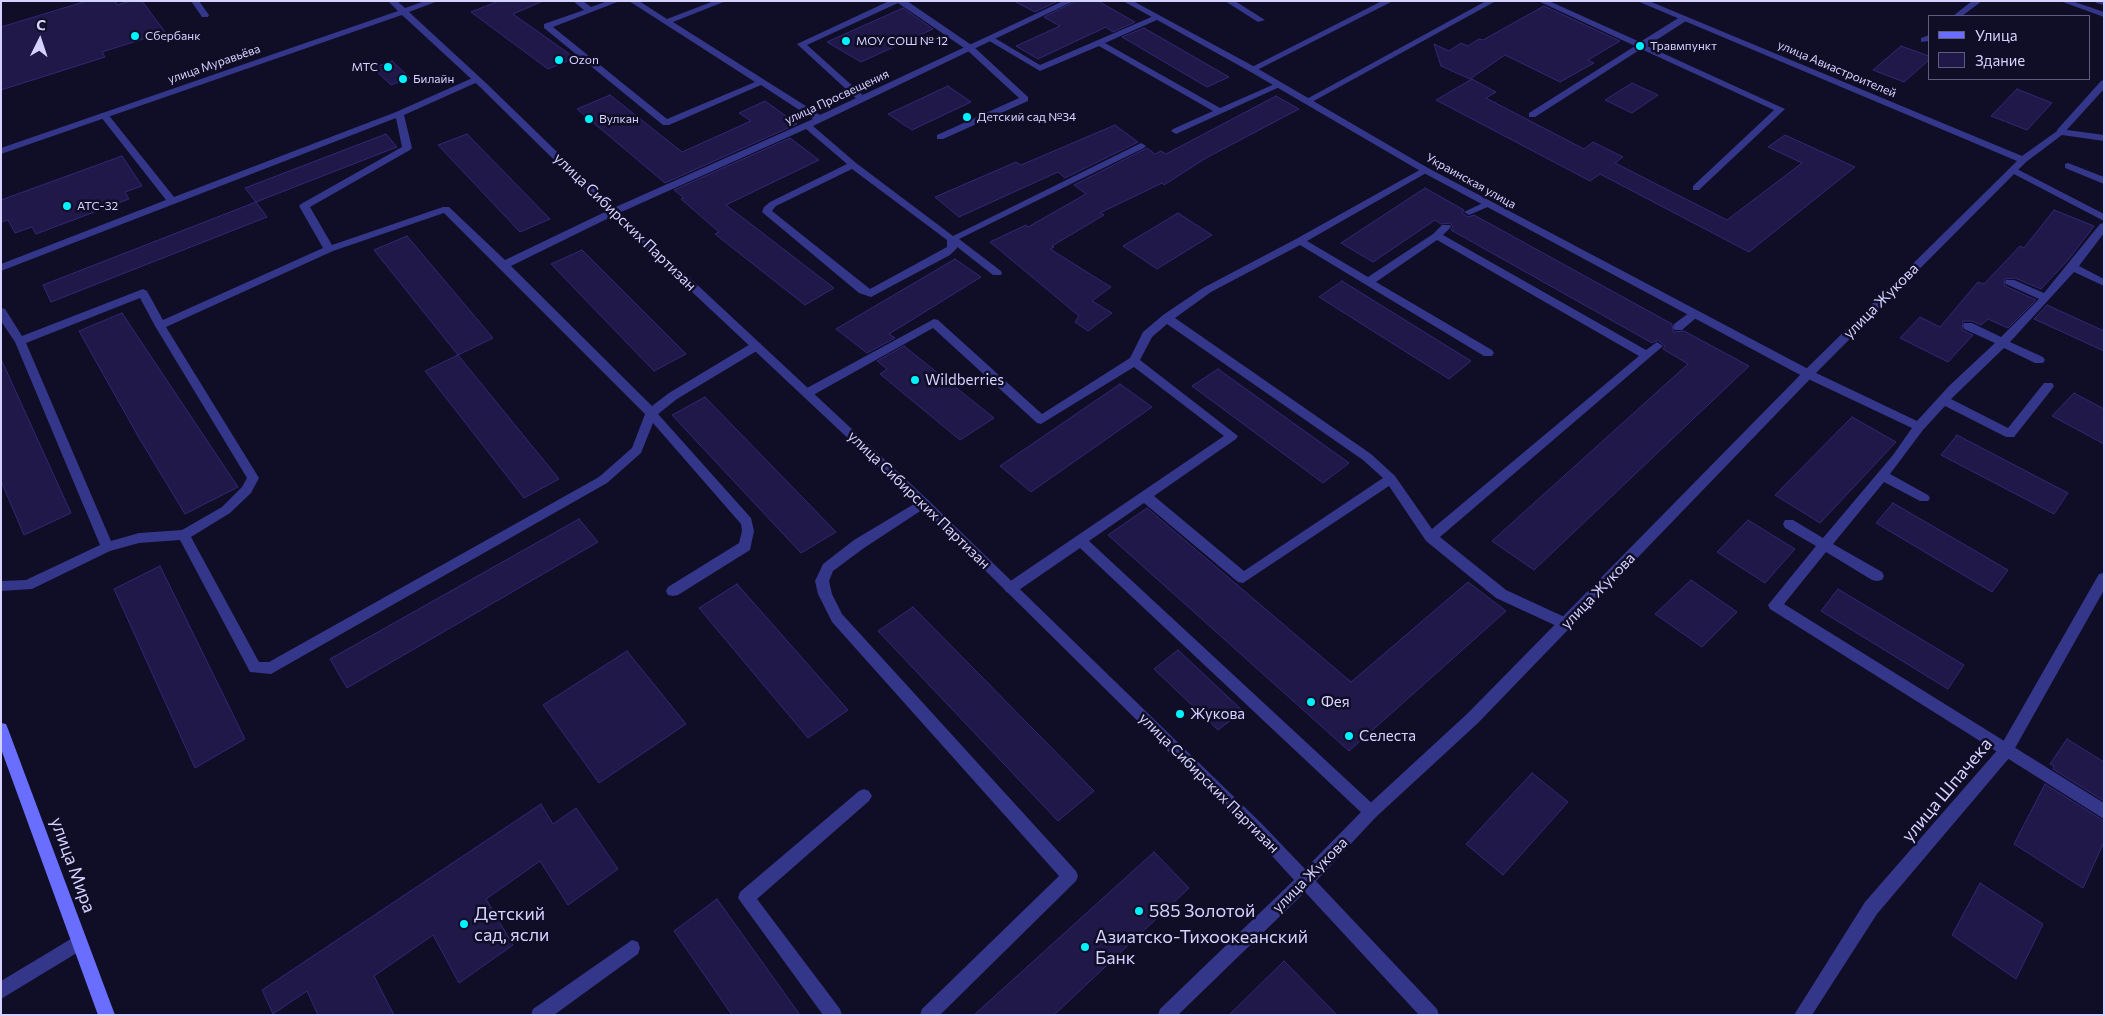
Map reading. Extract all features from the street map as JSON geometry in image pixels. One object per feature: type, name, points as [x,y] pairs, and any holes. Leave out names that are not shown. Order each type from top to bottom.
[{"type":"main road","name":"улица Мира","points":[[1,729],[106,1015]]},
{"type":"street","points":[[195,1],[205,15]]},
{"type":"street","name":"улица Сибирских Партизан","points":[[392,1],[476,79],[612,212],[924,503],[1257,829],[1431,1015]]},
{"type":"street","name":"улица Муравьёва","points":[[1,150],[434,1]]},
{"type":"street","points":[[577,1],[590,10]]},
{"type":"street","points":[[616,1],[547,26],[666,123],[761,82]]},
{"type":"street","points":[[633,1],[820,119]]},
{"type":"street","points":[[666,22],[722,1]]},
{"type":"street","points":[[862,99],[801,44],[896,1]]},
{"type":"street","points":[[901,1],[970,48],[1025,99],[940,137]]},
{"type":"street","name":"улица Просвещения","points":[[504,264],[612,212],[820,119],[1070,1]]},
{"type":"street","name":"Украинская улица","points":[[1128,1],[1252,68],[1425,170],[1487,204],[1808,374],[1919,428]]},
{"type":"street","points":[[1230,1],[1261,20]]},
{"type":"street","points":[[1252,68],[1389,1]]},
{"type":"street","points":[[1307,101],[1492,1]]},
{"type":"street","points":[[1542,1],[1780,109],[1696,188]]},
{"type":"street","name":"улица Авиастроителей","points":[[1641,1],[2023,160]]},
{"type":"street","points":[[1958,15],[1978,1]]},
{"type":"street","points":[[2064,1],[2104,15]]},
{"type":"street","points":[[2099,1],[2104,3]]},
{"type":"street","points":[[990,39],[1040,68],[1156,17]]},
{"type":"street","points":[[1532,115],[1683,19]]},
{"type":"street","points":[[1099,42],[1220,112]]},
{"type":"street","points":[[1,268],[399,114],[476,79]]},
{"type":"street","name":"улица Жукова","points":[[1166,1015],[1305,880],[1371,812],[1473,718],[1808,374],[2023,160],[2060,132],[2104,83]]},
{"type":"street","points":[[1176,131],[1280,85]]},
{"type":"street","points":[[329,249],[304,206],[408,148],[399,114]]},
{"type":"street","points":[[104,115],[172,201]]},
{"type":"street","points":[[807,125],[852,165],[997,273]]},
{"type":"street","points":[[2060,132],[2104,138]]},
{"type":"street","points":[[952,240],[1141,146]]},
{"type":"street","points":[[852,165],[774,204],[767,209],[767,212],[863,291],[871,293],[946,254],[952,248],[952,240]]},
{"type":"street","points":[[2068,166],[2104,181]]},
{"type":"street","points":[[811,391],[934,323],[1041,420],[1134,361],[1147,335],[1206,290],[1300,241],[1425,170]]},
{"type":"street","points":[[2013,170],[2104,218]]},
{"type":"street","points":[[1469,212],[1487,204]]},
{"type":"street","points":[[160,326],[329,249],[446,209],[504,264],[651,413],[747,522],[748,531],[744,546],[673,591]]},
{"type":"street","points":[[2104,226],[2073,267],[2046,298],[1944,400],[1919,428],[1883,476],[1775,605],[2104,812]]},
{"type":"street","points":[[1368,282],[1437,236],[1446,227]]},
{"type":"street","points":[[1437,236],[1647,355]]},
{"type":"street","points":[[1300,241],[1488,353]]},
{"type":"street","points":[[2073,267],[2104,283]]},
{"type":"street","points":[[2010,282],[2046,298]]},
{"type":"street","points":[[1,586],[27,585],[107,547],[139,538],[184,535],[226,510],[247,490],[253,478],[160,326],[143,293],[20,341]]},
{"type":"street","points":[[1,312],[20,341],[107,547]]},
{"type":"street","points":[[1678,327],[1693,314]]},
{"type":"street","points":[[1167,318],[1367,457],[1391,479],[1431,537],[1501,594],[1566,624]]},
{"type":"street","points":[[1968,326],[2039,360]]},
{"type":"street","points":[[184,535],[256,668],[271,668],[603,480],[636,450],[651,413],[673,396],[756,346]]},
{"type":"street","points":[[1431,537],[1657,346]]},
{"type":"street","points":[[1011,588],[1232,436],[1134,361]]},
{"type":"street","points":[[1944,400],[2010,434],[2048,386]]},
{"type":"street","points":[[1883,476],[1924,498]]},
{"type":"street","points":[[1145,496],[1243,578],[1391,479]]},
{"type":"street","points":[[924,503],[859,544],[828,568],[822,581],[825,594],[837,618],[1070,876],[928,1015]]},
{"type":"street","points":[[1789,524],[1877,576]]},
{"type":"street","points":[[1080,540],[1371,812]]},
{"type":"street","name":"улица Шпачека","points":[[1802,1015],[1871,908],[2005,752],[2104,578]]},
{"type":"street","points":[[834,1015],[746,898],[864,796]]},
{"type":"street","points":[[1,991],[79,942]]},
{"type":"street","points":[[539,1015],[632,948]]},
{"type":"building","points":[[87,1],[115,1],[117,5],[130,1],[142,1],[165,32],[102,52],[105,57],[1,90],[1,27]]},
{"type":"building","points":[[499,1],[543,1],[513,14],[575,58],[548,69],[471,12]]},
{"type":"building","points":[[1014,1],[1058,1],[1035,12]]},
{"type":"building","points":[[1076,1],[1098,1],[1135,22],[1113,32],[1106,27],[1038,59],[1016,46],[1060,26],[1044,17]]},
{"type":"building","points":[[1544,6],[1620,41],[1588,60],[1594,63],[1560,82],[1505,55],[1470,79],[1441,66],[1434,44],[1449,51],[1461,43],[1468,46],[1479,39],[1483,40]]},
{"type":"building","name":"МОУ СОШ № 12","points":[[903,8],[933,29],[861,62],[827,42]]},
{"type":"building","points":[[1144,28],[1229,77],[1207,87],[1122,37]]},
{"type":"building","points":[[1901,46],[1928,56],[1928,61],[1904,82],[1873,70]]},
{"type":"building","points":[[392,61],[410,78],[391,85],[373,68]]},
{"type":"building","points":[[1472,79],[1496,92],[1486,98],[1584,149],[1593,142],[1623,157],[1615,163],[1727,220],[1802,163],[1768,147],[1785,135],[1855,167],[1749,252],[1600,174],[1590,181],[1436,100]]},
{"type":"building","points":[[1632,83],[1658,95],[1632,113],[1605,100]]},
{"type":"building","name":"Детский сад №34","points":[[948,86],[971,102],[912,130],[888,114]]},
{"type":"building","points":[[2017,89],[2052,103],[2027,130],[1991,116]]},
{"type":"building","points":[[610,95],[682,152],[751,121],[739,113],[765,101],[797,124],[665,183],[577,109]]},
{"type":"building","points":[[1276,96],[1299,109],[1206,158],[1164,185],[1162,183],[1100,213],[1104,215],[1052,246],[1054,247],[1050,249],[1111,287],[1092,301],[1112,313],[1088,331],[1075,322],[1079,316],[990,242],[1026,225],[1028,227],[1086,194],[1074,185],[1147,148],[1155,154],[1161,151],[1166,154]]},
{"type":"building","points":[[1115,125],[1138,142],[1065,178],[1058,172],[959,217],[935,197],[1016,162],[1021,165]]},
{"type":"building","points":[[386,134],[397,147],[256,202],[245,188]]},
{"type":"building","points":[[467,134],[550,219],[520,232],[438,145]]},
{"type":"building","points":[[790,138],[819,160],[726,205],[834,288],[805,305],[715,234],[719,232],[681,199],[684,198],[674,190]]},
{"type":"building","name":"АТС-32","points":[[122,156],[142,186],[125,192],[129,199],[36,234],[32,227],[15,233],[8,220],[1,222],[1,200]]},
{"type":"building","points":[[1425,188],[1464,210],[1462,213],[1468,217],[1474,215],[1672,324],[1673,332],[1684,331],[1749,366],[1534,570],[1492,541],[1688,364],[1663,349],[1665,346],[1658,340],[1652,343],[1451,230],[1453,227],[1450,223],[1441,224],[1435,220],[1373,262],[1341,243]]},
{"type":"building","points":[[256,202],[267,217],[51,302],[43,285]]},
{"type":"building","points":[[2054,210],[2094,226],[2069,259],[2041,289],[2015,278],[2004,279],[2005,286],[2036,300],[2008,328],[1988,319],[1981,325],[1972,321],[1963,321],[1962,330],[1973,335],[1948,362],[1900,338],[1920,317],[1940,327],[1978,282],[1984,284],[2020,246],[2024,248]]},
{"type":"building","points":[[1178,213],[1212,235],[1157,269],[1123,246]]},
{"type":"building","points":[[407,236],[493,338],[458,355],[374,250]]},
{"type":"building","points":[[582,250],[686,354],[654,371],[551,264]]},
{"type":"building","points":[[955,259],[981,277],[889,334],[895,338],[867,353],[836,329]]},
{"type":"building","points":[[1342,281],[1471,361],[1449,379],[1319,297]]},
{"type":"building","points":[[2047,305],[2104,331],[2104,351],[2034,319]]},
{"type":"building","points":[[122,313],[238,487],[185,514],[138,436],[79,331]]},
{"type":"building","points":[[904,346],[994,418],[960,440],[880,374],[887,369],[877,361]]},
{"type":"building","points":[[458,355],[559,479],[524,498],[425,371]]},
{"type":"building","points":[[1,359],[71,513],[24,535],[1,481]]},
{"type":"building","points":[[1218,369],[1349,463],[1323,483],[1192,386]]},
{"type":"building","points":[[1120,384],[1152,407],[1031,492],[1000,466]]},
{"type":"building","points":[[2074,393],[2104,409],[2104,444],[2052,416]]},
{"type":"building","points":[[705,397],[836,532],[801,553],[672,415]]},
{"type":"building","points":[[1852,417],[1896,442],[1820,523],[1775,495]]},
{"type":"building","points":[[1957,435],[2068,493],[2054,514],[1941,455]]},
{"type":"building","points":[[1893,503],[2008,570],[1992,592],[1876,523]]},
{"type":"building","points":[[1147,508],[1351,682],[1468,582],[1506,611],[1349,751],[1108,535]]},
{"type":"building","points":[[579,519],[598,542],[347,688],[330,659]]},
{"type":"building","points":[[1748,520],[1795,549],[1765,583],[1717,552]]},
{"type":"building","points":[[160,566],[245,739],[195,768],[114,589]]},
{"type":"building","points":[[1691,580],[1737,612],[1702,647],[1655,614]]},
{"type":"building","points":[[737,584],[848,710],[808,738],[699,608]]},
{"type":"building","points":[[1838,589],[1964,665],[1948,689],[1821,611]]},
{"type":"building","points":[[913,607],[1094,791],[1058,821],[878,631]]},
{"type":"building","points":[[1178,650],[1243,711],[1218,730],[1154,669]]},
{"type":"building","points":[[627,651],[686,724],[599,783],[543,705]]},
{"type":"building","points":[[2067,739],[2104,762],[2104,801],[2053,769],[2054,766],[2050,764]]},
{"type":"building","points":[[1532,773],[1568,802],[1503,875],[1466,844]]},
{"type":"building","points":[[2045,784],[2104,821],[2104,842],[2083,888],[2014,844]]},
{"type":"building","points":[[541,804],[553,824],[576,808],[618,869],[568,905],[540,861],[486,899],[513,945],[459,983],[433,935],[374,976],[394,1015],[318,1015],[307,991],[273,1014],[262,990]]},
{"type":"building","points":[[1154,852],[1189,888],[1054,1015],[974,1015]]},
{"type":"building","points":[[1980,883],[2043,924],[2016,979],[1952,935]]},
{"type":"building","points":[[717,899],[800,1015],[732,1015],[674,931]]},
{"type":"building","points":[[1284,961],[1337,1015],[1229,1015]]},
{"type":"place","name":"Сбербанк","points":[[135,36]]},
{"type":"place","name":"МОУ СОШ № 12","points":[[846,41]]},
{"type":"place","name":"Травмпункт","points":[[1640,46]]},
{"type":"place","name":"Ozon","points":[[559,60]]},
{"type":"place","name":"МТС","points":[[388,67]]},
{"type":"place","name":"Билайн","points":[[403,79]]},
{"type":"place","name":"Детский сад №34","points":[[967,117]]},
{"type":"place","name":"Вулкан","points":[[589,119]]},
{"type":"place","name":"АТС-32","points":[[67,206]]},
{"type":"place","name":"Wildberries","points":[[915,380]]},
{"type":"place","name":"Фея","points":[[1311,702]]},
{"type":"place","name":"Жукова","points":[[1180,714]]},
{"type":"place","name":"Селеста","points":[[1349,736]]},
{"type":"place","name":"585 Золотой","points":[[1139,911]]},
{"type":"place","name":"Детский сад, ясли","points":[[464,924]]},
{"type":"place","name":"Азиатско-Тихоокеанский Банк","points":[[1085,947]]}]
